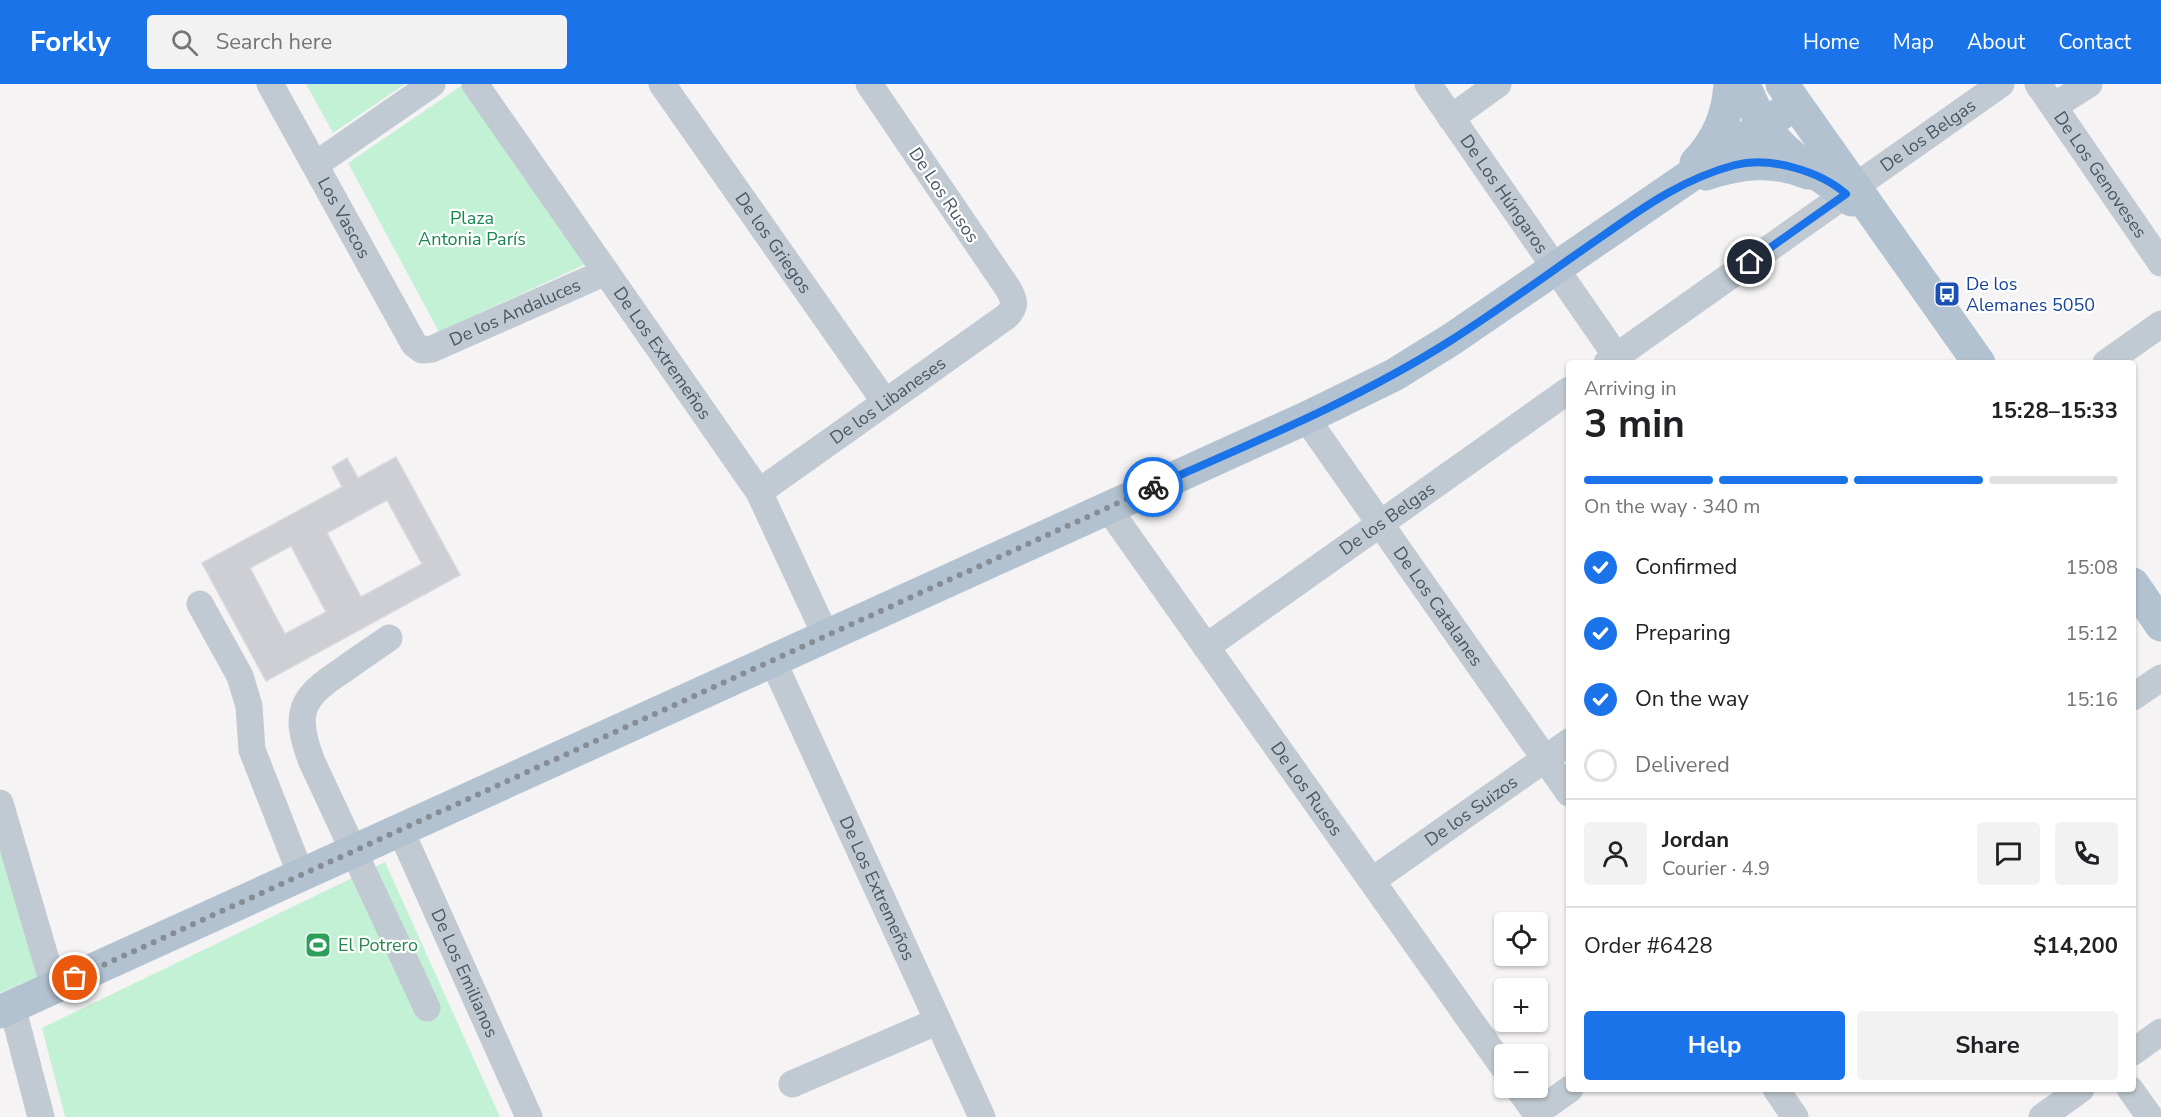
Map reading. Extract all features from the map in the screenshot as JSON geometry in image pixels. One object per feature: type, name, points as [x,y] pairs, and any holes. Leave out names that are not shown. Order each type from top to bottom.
[{"type":"main road","points":[[1659,197],[1712,145],[1725,115],[1730,84]]},
{"type":"main road","points":[[1744,84],[1750,100],[1777,142],[1791,155],[1846,189]]},
{"type":"main road","points":[[6,1009],[1306,418],[1394,375],[1555,268],[1764,124],[1788,94],[1846,189],[1895,245],[1977,360]]},
{"type":"main road","points":[[1659,197],[1720,169],[1759,162],[1788,166],[1846,189]]},
{"type":"main road","points":[[2136,588],[2161,625]]},
{"type":"street","name":"Los Vascos","points":[[270,84],[414,344],[422,350]]},
{"type":"street","points":[[315,165],[432,84]]},
{"type":"street","name":"De los Griegos","points":[[662,84],[885,402]]},
{"type":"street","name":"De Los Rusos","points":[[868,84],[1009,290],[1015,300],[1014,307]]},
{"type":"street","name":"De Los Húngaros","points":[[1428,84],[1555,268],[1614,360]]},
{"type":"street","points":[[1450,118],[1498,84]]},
{"type":"street","name":"De los Belgas","points":[[1616,360],[1846,189],[2001,84]]},
{"type":"street","name":"De Los Genoveses","points":[[2038,84],[2161,263]]},
{"type":"street","points":[[2054,106],[2089,84]]},
{"type":"street","name":"De Los Extremeños","points":[[481,86],[606,272],[759,492],[826,636]]},
{"type":"street","name":"De los Andaluces","points":[[422,350],[432,350],[606,272]]},
{"type":"street","name":"De los Libaneses","points":[[759,492],[1007,316],[1014,307]]},
{"type":"street","points":[[2110,360],[2161,324]]},
{"type":"street","name":"De los Belgas","points":[[1206,647],[1566,392]]},
{"type":"street","name":"De Los Catalanes","points":[[1306,418],[1566,789]]},
{"type":"street","name":"De Los Rusos","points":[[1108,508],[1494,1054]]},
{"type":"street","points":[[200,604],[240,676],[249,706],[252,750],[301,875]]},
{"type":"street","points":[[388,638],[320,685],[309,696],[302,728],[306,746],[427,1008]]},
{"type":"street","name":"De Los Extremeños","points":[[773,661],[982,1117]]},
{"type":"street","points":[[2136,696],[2161,678]]},
{"type":"street","name":"De los Suizos","points":[[1373,880],[1566,744]]},
{"type":"street","points":[[0,803],[6,844],[54,987]]},
{"type":"street","name":"De Los Emilianos","points":[[400,829],[529,1117]]},
{"type":"street","points":[[6,1009],[41,1117]]},
{"type":"street","points":[[792,1084],[938,1021]]},
{"type":"street","points":[[2136,1050],[2161,1032]]},
{"type":"street","points":[[1525,1098],[1538,1115],[1566,1092]]},
{"type":"street","points":[[1778,1092],[1795,1117]]},
{"type":"street","points":[[2042,1117],[2077,1092]]},
{"type":"street","points":[[2132,1092],[2150,1117]]},
{"type":"green space","points":[[306,84],[405,84],[333,133]]},
{"type":"green space","name":"Plaza Antonia París","points":[[464,84],[590,262],[439,332],[348,163]]},
{"type":"green space","points":[[5,851],[39,976],[0,993],[0,852]]},
{"type":"green space","name":"El Potrero","points":[[385,862],[500,1117],[65,1117],[42,1028]]},
{"type":"building","points":[[396,457],[460,575],[266,681],[202,563],[342,487],[332,467],[347,458],[358,478]],"holes":[[[387,500],[422,564],[361,597],[327,533]],[[291,546],[326,612],[285,634],[250,568]]]},
{"type":"way so far","points":[[75,978],[1153,487]]},
{"type":"place","name":"De los Alemanes 5050","points":[[1947,294]]},
{"type":"place","name":"El Potrero","points":[[318,945]]},
{"type":"route","points":[[1153,487],[1306,418],[1394,375],[1452,339],[1659,197],[1706,174],[1748,163],[1779,164],[1835,185],[1846,194],[1750,262]]}]
